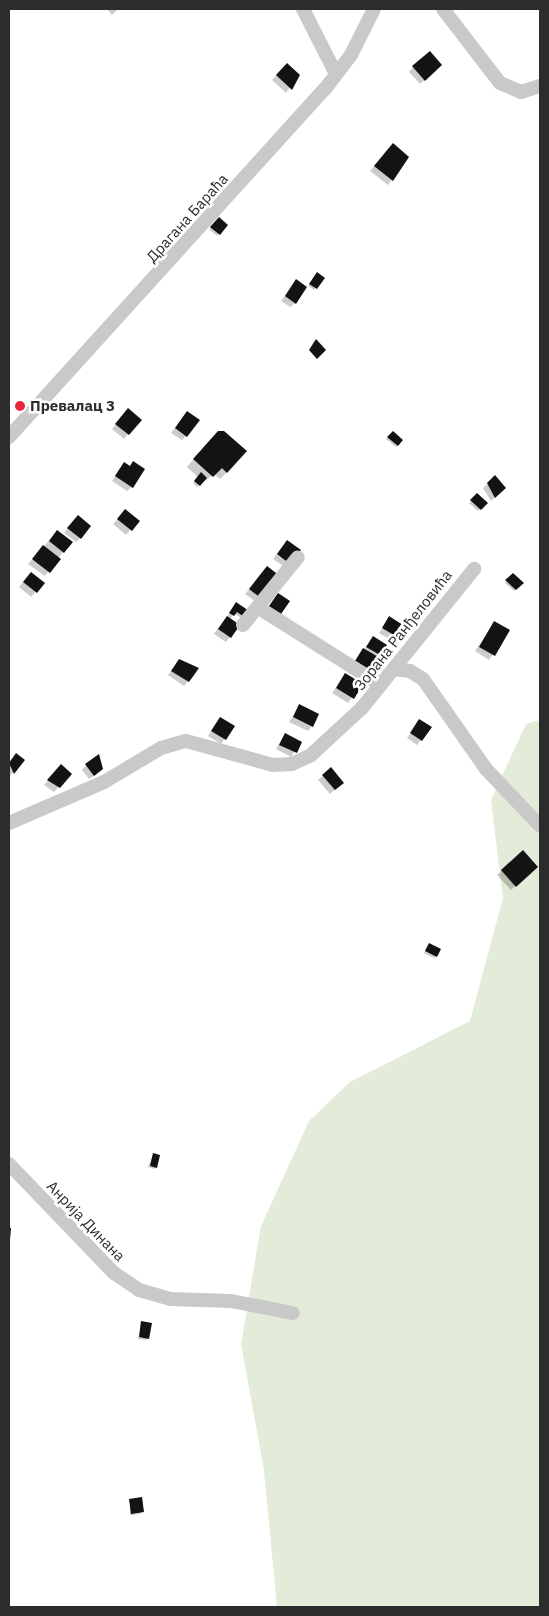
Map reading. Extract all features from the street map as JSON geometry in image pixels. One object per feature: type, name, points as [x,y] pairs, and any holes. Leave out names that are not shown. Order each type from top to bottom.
[{"type":"street","points":[[303,9],[336,74]]},
{"type":"street","name":"Драгана Бараћа","points":[[9,437],[336,74],[374,9]]},
{"type":"street","points":[[443,9],[500,83],[520,92],[540,86]]},
{"type":"street","points":[[243,625],[260,608],[298,557]]},
{"type":"street","name":"Зорана Ранђеловића","points":[[9,824],[104,782],[161,748],[186,742],[273,765],[292,764],[311,755],[381,685],[474,569]]},
{"type":"street","points":[[260,608],[381,685]]},
{"type":"street","points":[[394,669],[410,670],[423,679],[486,769],[540,826]]},
{"type":"street","name":"Анрија Динана","points":[[9,1164],[114,1273],[139,1290],[170,1300],[241,1302],[293,1313]]},
{"type":"green space","points":[[540,720],[540,1607],[277,1607],[264,1470],[241,1344],[261,1226],[309,1121],[350,1082],[470,1021],[503,898],[491,800],[526,724]]},
{"type":"building","points":[[430,51],[442,65],[425,81],[412,66]]},
{"type":"building","points":[[287,63],[300,75],[292,90],[276,75]]},
{"type":"building","points":[[393,143],[409,157],[393,181],[374,166]]},
{"type":"building","points":[[219,217],[228,225],[220,235],[210,227]]},
{"type":"building","points":[[317,272],[325,278],[317,289],[309,284]]},
{"type":"building","points":[[296,279],[307,287],[296,304],[285,296]]},
{"type":"building","points":[[316,339],[326,350],[317,359],[309,350]]},
{"type":"building","points":[[128,408],[142,420],[129,435],[115,424]]},
{"type":"building","points":[[187,411],[200,420],[187,437],[175,428]]},
{"type":"building","points":[[218,431],[224,431],[247,451],[227,473],[222,468],[213,477],[193,459]]},
{"type":"building","points":[[393,431],[403,440],[398,446],[387,437]]},
{"type":"building","points":[[133,461],[145,469],[133,488],[115,476],[124,462],[130,466]]},
{"type":"building","points":[[201,472],[207,478],[200,486],[194,481]]},
{"type":"building","points":[[495,475],[506,488],[495,498],[487,483]]},
{"type":"building","points":[[477,493],[488,503],[481,510],[470,500]]},
{"type":"building","points":[[125,509],[140,521],[132,531],[117,519]]},
{"type":"building","points":[[78,515],[91,526],[81,539],[67,528]]},
{"type":"building","points":[[57,530],[73,542],[64,553],[49,541]]},
{"type":"building","points":[[287,540],[301,550],[290,564],[277,554]]},
{"type":"building","points":[[43,545],[61,559],[50,573],[32,559]]},
{"type":"building","points":[[267,566],[280,576],[262,599],[249,589]]},
{"type":"building","points":[[31,572],[45,583],[37,593],[23,582]]},
{"type":"building","points":[[513,573],[524,583],[516,590],[505,580]]},
{"type":"building","points":[[278,593],[290,601],[279,617],[267,609]]},
{"type":"building","points":[[236,602],[252,613],[247,619],[237,612],[234,616],[229,613]]},
{"type":"building","points":[[227,616],[240,625],[231,638],[218,629]]},
{"type":"building","points":[[389,616],[406,627],[399,638],[382,628]]},
{"type":"building","points":[[494,621],[510,630],[495,656],[479,647]]},
{"type":"building","points":[[373,636],[387,645],[380,655],[366,647]]},
{"type":"building","points":[[363,648],[380,658],[372,671],[355,661]]},
{"type":"building","points":[[179,659],[199,668],[189,682],[171,671]]},
{"type":"building","points":[[345,673],[363,684],[354,699],[336,688]]},
{"type":"building","points":[[299,704],[319,714],[313,727],[293,717]]},
{"type":"building","points":[[220,717],[235,726],[226,740],[211,731]]},
{"type":"building","points":[[419,719],[432,727],[422,741],[410,733]]},
{"type":"building","points":[[285,733],[302,742],[297,753],[279,745]]},
{"type":"building","points":[[16,753],[25,760],[14,774],[9,763]]},
{"type":"building","points":[[99,754],[103,769],[94,776],[85,764]]},
{"type":"building","points":[[61,764],[72,774],[60,788],[47,780]]},
{"type":"building","points":[[331,767],[344,783],[335,790],[322,775]]},
{"type":"building","points":[[523,850],[538,867],[516,887],[501,870]]},
{"type":"building","points":[[429,943],[441,949],[437,957],[425,951]]},
{"type":"building","points":[[153,1153],[160,1155],[157,1168],[150,1166]]},
{"type":"building","points":[[9,1228],[11,1228],[10,1240],[9,1240]]},
{"type":"building","points":[[141,1321],[152,1323],[149,1339],[139,1337]]},
{"type":"building","points":[[142,1497],[144,1512],[131,1514],[129,1499]]},
{"type":"place","name":"Превалац 3","points":[[20,406]]}]
